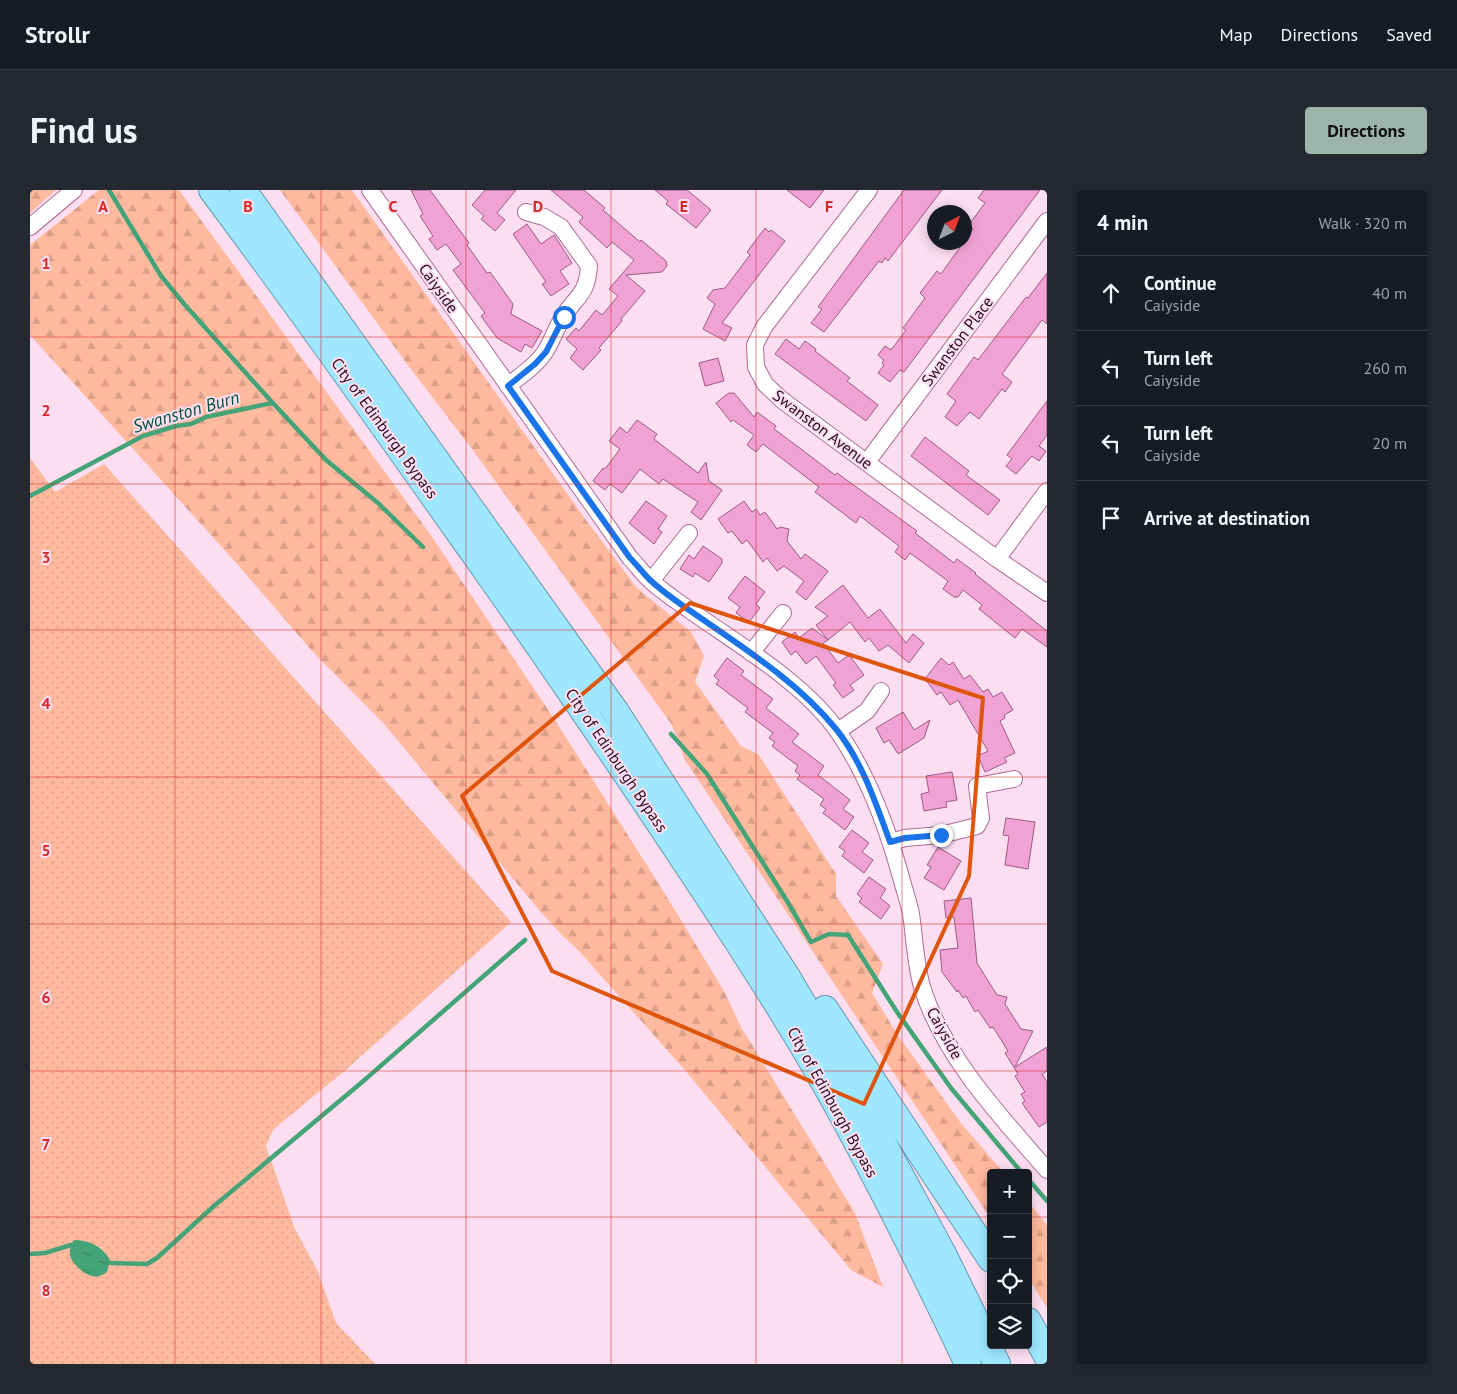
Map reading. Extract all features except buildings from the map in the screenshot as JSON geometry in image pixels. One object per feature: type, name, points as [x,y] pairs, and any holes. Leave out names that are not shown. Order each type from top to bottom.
[{"type":"highway","name":"City of Edinburgh Bypass","points":[[212,190],[359,391],[574,695],[769,990],[823,1080],[869,1164],[924,1271],[968,1364]]},
{"type":"highway","name":"City of Edinburgh Bypass","points":[[243,190],[616,712],[789,980],[860,1101],[943,1254],[997,1364]]},
{"type":"highway","points":[[616,712],[722,854],[987,1253]]},
{"type":"highway","points":[[702,886],[870,1190],[923,1299],[950,1364]]},
{"type":"highway","points":[[1032,1328],[1047,1356]]},
{"type":"street","points":[[30,227],[74,190]]},
{"type":"street","name":"Caiyside","points":[[370,190],[630,558],[651,581],[675,600],[792,683],[838,731],[857,762],[876,803],[890,842],[911,914],[914,954],[922,990],[937,1026],[977,1088],[1047,1170]]},
{"type":"street","name":"Swanston Avenue","points":[[869,190],[764,327],[755,345],[756,367],[765,384],[782,400],[997,559],[1047,593]]},
{"type":"street","points":[[508,386],[535,364],[546,352],[564,317],[584,290],[588,278],[589,266],[561,227],[544,217],[526,212]]},
{"type":"street","name":"Swanston Place","points":[[867,462],[1047,221]]},
{"type":"street","points":[[997,559],[1047,491]]},
{"type":"street","points":[[651,581],[689,533]]},
{"type":"street","points":[[751,653],[783,613]]},
{"type":"street","points":[[838,731],[867,711],[881,691]]},
{"type":"street","points":[[890,842],[905,838],[941,835],[977,826],[981,818],[977,786],[1014,779]]},
{"type":"highlighted area","points":[[690,603],[983,698],[969,876],[864,1104],[552,971],[462,796]]},
{"type":"green space","points":[[30,190],[56,190],[30,213]]},
{"type":"green space","points":[[99,190],[179,190],[430,534],[553,717],[724,991],[741,1027],[855,1213],[883,1287],[851,1270],[684,1069],[579,951],[540,911],[384,724],[312,651],[238,565],[30,335],[30,245]]},
{"type":"green space","points":[[280,190],[352,190],[583,516],[637,588],[691,632],[704,656],[695,682],[741,746],[758,754],[836,874],[836,896],[883,964],[872,993],[897,1034],[960,1122],[1001,1169],[987,1169],[987,1213],[685,760],[672,725],[472,449],[407,364]]},
{"type":"green space","points":[[30,458],[55,492],[104,464],[511,922],[348,1068],[273,1130],[266,1146],[294,1227],[318,1272],[336,1323],[375,1364],[30,1364]]},
{"type":"green space","points":[[1032,1206],[1047,1225],[1047,1308],[1032,1284]]},
{"type":"water","points":[[74,1240],[85,1241],[103,1251],[110,1260],[107,1272],[94,1277],[79,1268],[73,1262],[70,1255],[70,1247]]},
{"type":"waterway","points":[[109,190],[161,276],[185,305],[326,460],[378,503],[423,547]]},
{"type":"waterway","name":"Swanston Burn","points":[[30,496],[143,436],[176,426],[191,424],[206,417],[272,403]]},
{"type":"waterway","points":[[671,734],[707,774],[811,942],[829,934],[848,935],[897,1012],[951,1088],[1019,1169]]},
{"type":"waterway","points":[[110,1263],[147,1264],[157,1258],[214,1206],[361,1083],[525,940]]},
{"type":"waterway","points":[[1032,1184],[1047,1201]]},
{"type":"waterway","points":[[30,1254],[45,1253],[71,1245]]},
{"type":"route","points":[[564,317],[546,352],[535,364],[508,386],[630,558],[651,581],[792,683],[816,706],[838,731],[857,762],[876,803],[890,842],[905,838],[941,835]]}]
